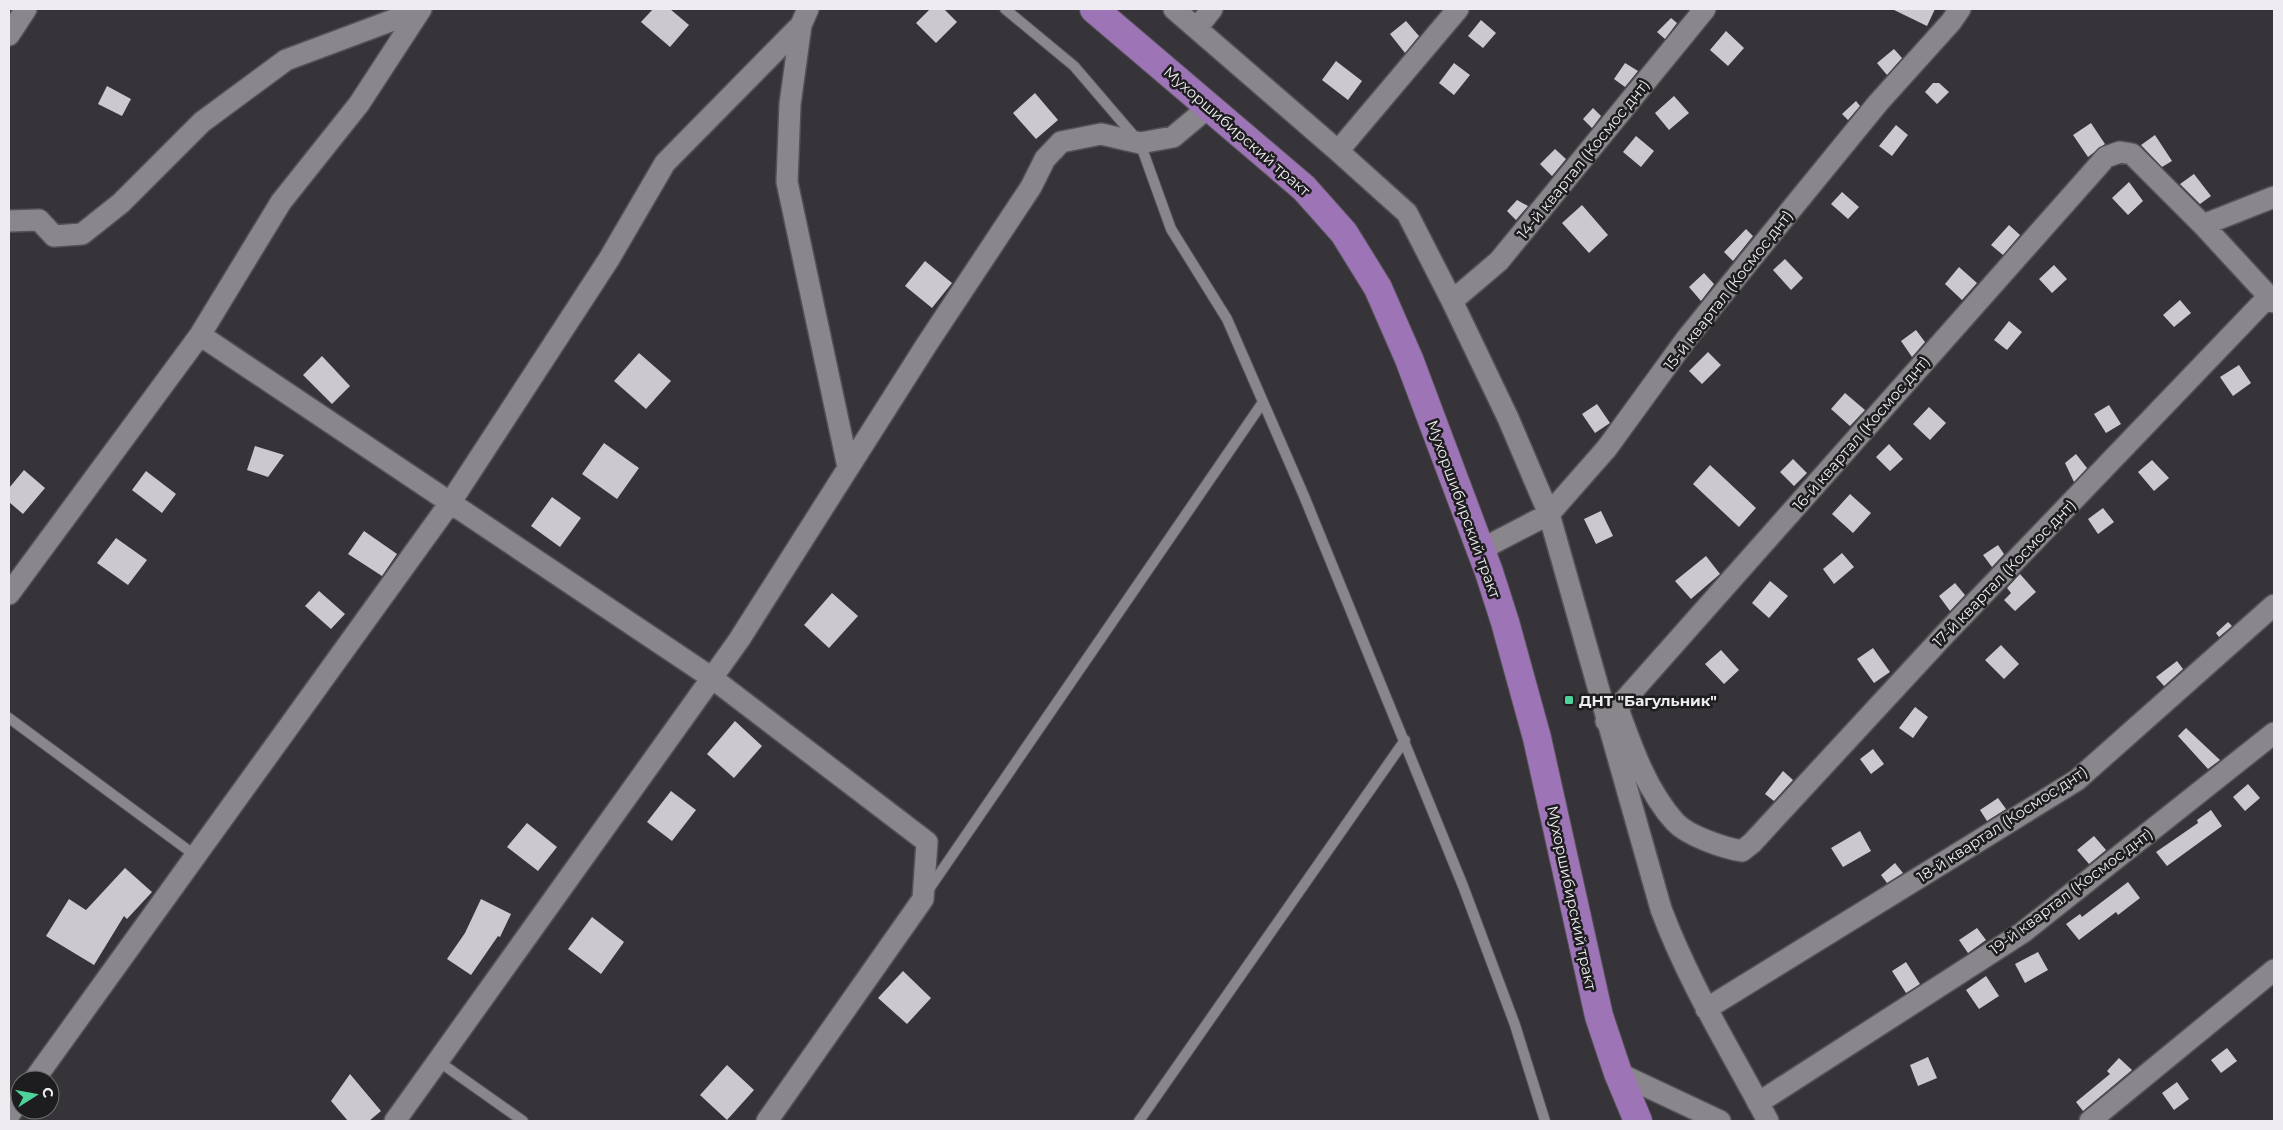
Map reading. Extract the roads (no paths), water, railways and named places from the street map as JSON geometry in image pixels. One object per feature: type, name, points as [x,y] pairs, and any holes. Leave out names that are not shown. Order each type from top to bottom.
[{"type":"main road","name":"Мухоршибирский тракт","points":[[1094,9],[1304,188],[1344,234],[1362,259],[1378,288],[1409,359],[1480,550],[1521,675],[1537,738],[1599,1016],[1618,1073],[1638,1121]]},
{"type":"street","points":[[9,35],[26,9]]},
{"type":"street","points":[[1174,9],[1407,213],[1508,418],[1548,514],[1612,715],[1661,909],[1677,952],[1763,1112]]},
{"type":"street","points":[[1197,28],[1212,9]]},
{"type":"street","points":[[1338,151],[1458,9]]},
{"type":"street","name":"14-й квартал (Космос днт)","points":[[1452,301],[1499,261],[1705,9]]},
{"type":"street","name":"15-й квартал (Космос днт)","points":[[1480,550],[1548,514],[1607,448],[1687,338],[1878,103],[1951,22],[1960,9]]},
{"type":"street","points":[[9,221],[39,220],[54,236],[82,234],[121,202],[202,122],[286,60],[420,10]]},
{"type":"street","points":[[9,594],[200,335],[281,202],[359,104],[420,10]]},
{"type":"street","points":[[804,17],[790,104],[787,182],[848,467]]},
{"type":"street","points":[[41,1070],[450,503],[608,259],[665,163],[804,17]]},
{"type":"street","points":[[395,1121],[738,640],[848,467],[1031,187],[1046,159],[1061,142],[1101,134],[1140,142],[1173,137],[1210,106]]},
{"type":"street","name":"16-й квартал (Космос днт)","points":[[1612,715],[2106,156],[2120,152],[2132,154],[2203,225]]},
{"type":"street","points":[[2272,299],[2203,225],[2274,197]]},
{"type":"street","name":"17-й квартал (Космос днт)","points":[[1612,715],[1653,790],[1676,824],[1701,838],[1726,848],[1742,851],[1752,843],[1946,633],[2272,299]]},
{"type":"street","points":[[200,335],[712,678],[927,842],[923,899],[767,1121]]},
{"type":"street","name":"18-й квартал (Космос днт)","points":[[1706,1009],[2077,780],[2274,605]]},
{"type":"street","name":"19-й квартал (Космос днт)","points":[[1763,1112],[2022,933],[2274,733]]},
{"type":"street","points":[[2090,1121],[2274,970]]},
{"type":"street","points":[[1618,1073],[1720,1121]]},
{"type":"lane","points":[[1005,9],[1074,66],[1140,142],[1171,229],[1227,318],[1405,740],[1463,886],[1512,1015],[1545,1121]]},
{"type":"lane","points":[[923,899],[1263,402]]},
{"type":"lane","points":[[9,718],[196,856]]},
{"type":"lane","points":[[1139,1121],[1405,740]]},
{"type":"lane","points":[[438,1061],[523,1121]]},
{"type":"place","name":"ДНТ \"Багульник\"","points":[[1569,700]]}]
